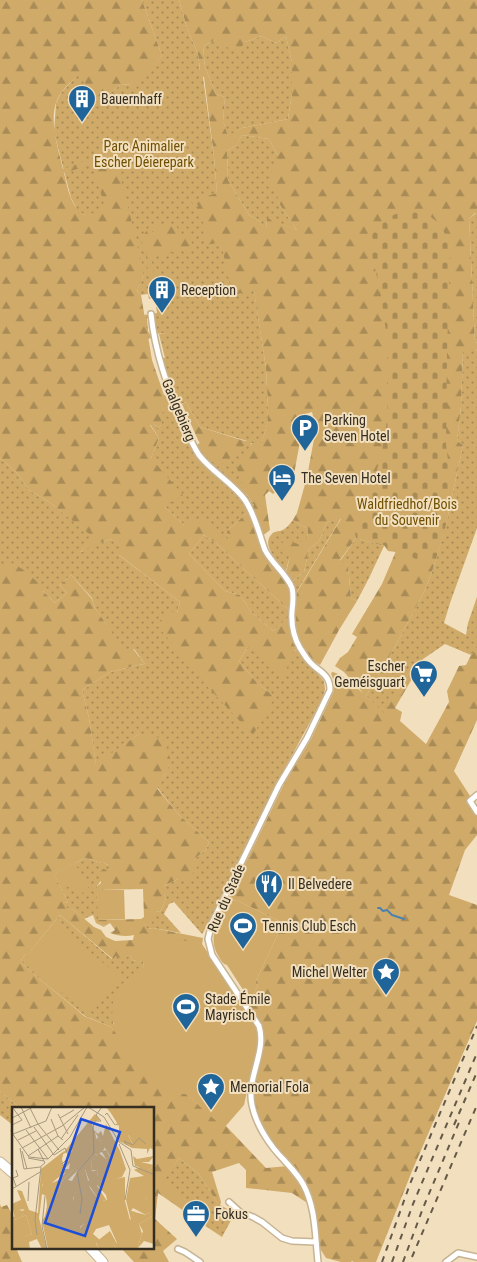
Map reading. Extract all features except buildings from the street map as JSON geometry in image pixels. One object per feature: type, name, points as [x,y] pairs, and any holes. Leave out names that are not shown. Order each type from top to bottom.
[{"type":"main road","points":[[0,1162],[12,1172]]},
{"type":"main road","points":[[92,1250],[103,1262]]},
{"type":"street","name":"Gaalgebierg","points":[[151,314],[154,338],[164,377],[192,443],[199,455],[209,466],[246,501],[265,550],[290,583],[293,590],[292,630],[295,638],[309,661],[323,673]]},
{"type":"street","name":"Rue du Stade","points":[[318,1262],[314,1217],[308,1194],[296,1173],[266,1138],[252,1104],[251,1086],[261,1042],[259,1026],[212,955],[208,939],[212,922],[279,785],[308,738],[330,690],[328,678],[323,673]]},
{"type":"street","points":[[477,795],[470,801],[477,812]]},
{"type":"street","points":[[229,1202],[240,1212],[262,1222],[282,1238],[297,1242],[316,1242]]},
{"type":"street","points":[[178,1249],[200,1262]]},
{"type":"street","points":[[446,1262],[458,1253],[477,1256]]},
{"type":"green space","points":[[0,0],[142,0],[162,56],[136,83],[120,85],[95,102],[80,73],[63,90],[57,101],[54,111],[54,131],[63,169],[102,156],[101,149],[111,148],[114,152],[143,270],[143,276],[137,291],[141,295],[152,360],[164,395],[168,394],[177,417],[170,419],[163,411],[161,425],[158,428],[154,424],[150,425],[159,438],[151,458],[183,495],[165,507],[184,525],[202,517],[228,543],[227,531],[254,505],[241,481],[247,477],[240,477],[237,469],[252,443],[261,445],[267,425],[266,368],[254,291],[232,295],[221,242],[206,245],[202,237],[205,226],[199,213],[198,205],[191,201],[217,193],[204,77],[199,76],[198,54],[187,28],[179,0],[477,0],[477,215],[475,213],[469,219],[475,342],[477,343],[477,349],[476,351],[463,352],[461,407],[457,441],[463,445],[445,529],[432,572],[424,592],[397,643],[366,696],[384,713],[413,666],[419,662],[420,665],[395,708],[402,712],[400,721],[426,744],[449,702],[447,691],[459,666],[466,665],[471,655],[476,649],[477,651],[477,720],[454,771],[470,796],[468,799],[477,816],[477,835],[465,850],[449,895],[477,905],[477,1021],[412,1171],[376,1262],[341,1262],[326,1258],[316,1242],[312,1206],[292,1193],[246,1188],[246,1170],[239,1163],[212,1172],[221,1202],[220,1206],[199,1174],[179,1158],[163,1182],[208,1218],[204,1225],[158,1193],[155,1219],[155,1107],[19,1107],[0,1091],[0,565],[10,565],[12,563],[24,570],[44,588],[43,591],[55,603],[67,593],[60,585],[71,575],[92,599],[95,608],[126,653],[133,649],[145,664],[110,672],[82,690],[89,718],[96,764],[139,734],[153,734],[165,743],[171,761],[157,788],[178,814],[209,842],[206,850],[194,859],[199,864],[187,882],[178,879],[164,886],[166,899],[160,912],[156,911],[152,923],[143,921],[147,929],[153,928],[203,938],[202,945],[256,1026],[155,954],[134,961],[130,956],[122,959],[116,956],[113,959],[60,915],[21,960],[36,976],[84,1016],[111,1027],[182,1094],[186,1094],[224,1127],[226,1126],[266,1168],[288,1166],[266,1138],[251,1104],[261,1034],[247,1007],[250,1005],[258,985],[255,983],[283,923],[238,901],[228,899],[285,782],[311,739],[333,693],[335,685],[331,673],[341,675],[363,693],[344,672],[335,666],[340,658],[348,652],[357,637],[352,634],[382,584],[396,551],[356,538],[340,560],[348,565],[351,598],[357,601],[320,665],[311,660],[300,647],[294,651],[283,677],[248,647],[239,661],[257,683],[275,697],[253,735],[205,684],[157,625],[167,611],[177,613],[180,602],[118,554],[124,549],[111,539],[100,543],[97,541],[83,552],[81,551],[93,537],[49,502],[29,490],[16,472],[0,458]],"holes":[[[261,36],[276,43],[286,36],[292,63],[292,92],[288,119],[242,128],[228,136],[223,121],[225,97],[216,94],[205,67],[203,46],[215,40],[237,53],[245,42]],[[242,135],[269,139],[278,156],[266,185],[277,190],[278,202],[297,230],[267,218],[266,229],[259,221],[249,215],[228,180],[227,151],[236,145]],[[93,164],[106,210],[85,215],[80,212],[68,191],[64,173]],[[312,412],[316,428],[307,477],[297,513],[293,520],[308,529],[307,539],[298,544],[286,540],[278,546],[280,553],[290,556],[285,576],[265,550],[261,537],[270,530],[265,495],[269,491],[273,494],[292,478],[294,474],[302,431],[298,416]],[[341,519],[294,597],[290,583],[304,572],[309,549],[319,541],[327,522]],[[204,535],[217,544],[292,614],[273,631],[252,613],[240,595],[225,591],[189,554]],[[85,858],[109,865],[109,870],[103,869],[100,872],[101,883],[97,886],[97,890],[143,889],[144,917],[141,919],[98,920],[105,926],[110,923],[115,930],[110,933],[122,936],[134,935],[133,940],[115,941],[106,937],[101,930],[94,927],[74,910],[65,907],[64,903],[68,902],[54,874]]]},
{"type":"green space","name":"Parc Animalier Escher Déierepark","points":[[142,0],[179,0],[187,28],[198,54],[200,71],[203,77],[232,295],[254,290],[266,368],[267,425],[261,446],[251,443],[246,493],[254,505],[227,531],[229,544],[184,525],[165,507],[151,458],[159,438],[150,424],[154,424],[158,428],[161,425],[162,410],[177,417],[168,394],[170,393],[159,357],[165,358],[159,334],[166,333],[153,334],[151,318],[147,318],[148,331],[152,338],[147,339],[144,315],[157,313],[155,299],[149,299],[148,294],[141,295],[137,291],[143,276],[141,262],[78,211],[71,198],[54,132],[56,103],[61,93],[80,72],[109,94],[120,85],[132,84],[162,56]],"holes":[[[186,402],[200,427],[247,441],[205,450],[200,443],[194,446],[176,406]]]},
{"type":"green space","points":[[261,36],[276,43],[286,36],[292,63],[292,92],[288,119],[242,128],[228,137],[223,121],[225,97],[216,94],[205,67],[203,46],[215,40],[245,42]]},
{"type":"green space","points":[[242,135],[269,139],[278,156],[278,202],[297,230],[267,219],[266,230],[259,221],[249,215],[228,180],[227,151],[236,145]]},
{"type":"green space","name":"Waldfriedhof/Bois du Souvenir","points":[[410,208],[427,214],[438,223],[445,235],[450,252],[446,445],[452,491],[445,529],[435,562],[423,561],[388,551],[384,545],[356,538],[354,526],[365,509],[379,463],[386,429],[388,399],[388,345],[380,289],[368,240],[379,225],[389,217]]},
{"type":"green space","points":[[476,213],[477,343],[475,342],[469,219]]},
{"type":"green space","points":[[176,225],[181,237],[190,234],[193,248],[151,257],[158,294],[155,298],[151,295],[146,255],[141,239],[149,227],[151,227],[152,232],[158,232],[158,230],[155,230],[155,226]]},
{"type":"green space","points":[[477,349],[477,528],[444,623],[466,635],[477,597],[477,651],[471,655],[445,644],[413,666],[384,714],[366,696],[397,643],[424,592],[432,572],[445,529],[463,445],[457,441],[461,407],[463,351],[476,351]]},
{"type":"green space","points":[[186,402],[200,427],[248,442],[224,464],[211,462],[202,452],[204,450],[182,404]]},
{"type":"green space","points":[[0,458],[16,472],[29,490],[49,502],[94,537],[82,552],[97,540],[100,543],[111,539],[125,549],[119,555],[180,602],[177,613],[157,625],[275,697],[257,683],[239,661],[248,647],[294,651],[298,649],[324,681],[323,698],[277,783],[202,934],[174,902],[169,904],[164,914],[181,933],[153,928],[147,929],[142,920],[156,911],[160,912],[166,899],[164,886],[178,879],[194,859],[206,850],[209,842],[178,814],[157,787],[166,773],[139,734],[96,765],[89,718],[82,690],[110,672],[145,664],[134,649],[126,654],[95,608],[92,598],[71,575],[60,585],[67,593],[55,603],[42,590],[44,589],[11,565],[0,565]]},
{"type":"green space","points":[[341,518],[293,598],[290,583],[304,572],[309,549],[319,541],[327,522]]},
{"type":"green space","points":[[293,520],[308,529],[307,540],[292,552],[286,571],[275,558],[268,542],[269,537],[273,533],[284,529]]},
{"type":"green space","points":[[204,535],[217,544],[292,615],[273,631],[252,613],[240,595],[225,591],[189,554]]},
{"type":"green space","points":[[356,538],[384,546],[357,601],[351,598],[348,565],[340,561]]},
{"type":"green space","points":[[85,858],[109,865],[109,870],[97,886],[99,922],[104,927],[96,923],[93,915],[84,919],[74,910],[64,907],[64,903],[68,902],[54,874]]},
{"type":"green space","points":[[75,863],[89,889],[79,895],[73,884],[62,890],[54,874]]},
{"type":"green space","points":[[97,890],[124,890],[125,919],[98,920]]},
{"type":"green space","name":"Tennis Club Esch","points":[[228,899],[238,901],[283,923],[255,983],[258,985],[249,1004],[246,999],[247,996],[215,950],[215,928]]},
{"type":"green space","points":[[60,915],[112,959],[116,956],[130,956],[134,961],[139,959],[140,962],[143,960],[144,966],[138,974],[128,979],[113,1023],[115,1027],[85,1016],[36,976],[21,960]]},
{"type":"green space","points":[[55,923],[120,977],[88,1015],[23,960]]},
{"type":"green space","name":"Stade Émile Mayrisch","points":[[142,933],[202,944],[256,1026],[259,1035],[258,1042],[244,1105],[224,1128],[186,1094],[178,1097],[156,1082],[116,1049],[119,1037],[111,1027],[114,1026],[112,1007],[118,989],[144,966],[143,961],[139,962],[134,947]]},
{"type":"green space","points":[[0,1091],[19,1107],[12,1107],[12,1124],[0,1115]]},
{"type":"green space","points":[[179,1158],[199,1174],[218,1204],[235,1213],[222,1237],[204,1225],[208,1218],[162,1182]]},
{"type":"green space","points":[[0,1204],[1,1207],[7,1205],[12,1214],[12,1250],[17,1250],[22,1262],[0,1262]]},
{"type":"green space","points":[[155,1219],[177,1239],[163,1251],[169,1262],[134,1262],[123,1250],[155,1250]]},
{"type":"waterway","points":[[378,908],[383,911],[387,910],[392,915],[404,919]]},
{"type":"railway","points":[[382,1262],[410,1184],[477,1026]]},
{"type":"railway","points":[[392,1262],[413,1204],[477,1053]]},
{"type":"railway","points":[[454,1125],[477,1072]]},
{"type":"railway","points":[[412,1257],[477,1105]]},
{"type":"railway","points":[[403,1262],[423,1208],[460,1120]]},
{"type":"place","name":"Bauernhaff","points":[[82,123]]},
{"type":"place","name":"Reception","points":[[162,314]]},
{"type":"place","name":"Parking Seven Hotel","points":[[305,452]]},
{"type":"place","name":"The Seven Hotel","points":[[282,502]]},
{"type":"place","name":"Escher Geméisguart","points":[[424,698]]},
{"type":"place","name":"Il Belvedere","points":[[269,908]]},
{"type":"place","name":"Tennis Club Esch","points":[[243,950]]},
{"type":"place","name":"Michel Welter","points":[[386,996]]},
{"type":"place","name":"Stade Émile Mayrisch","points":[[186,1031]]},
{"type":"place","name":"Memorial Fola","points":[[211,1111]]},
{"type":"place","name":"Fokus","points":[[196,1238]]}]
